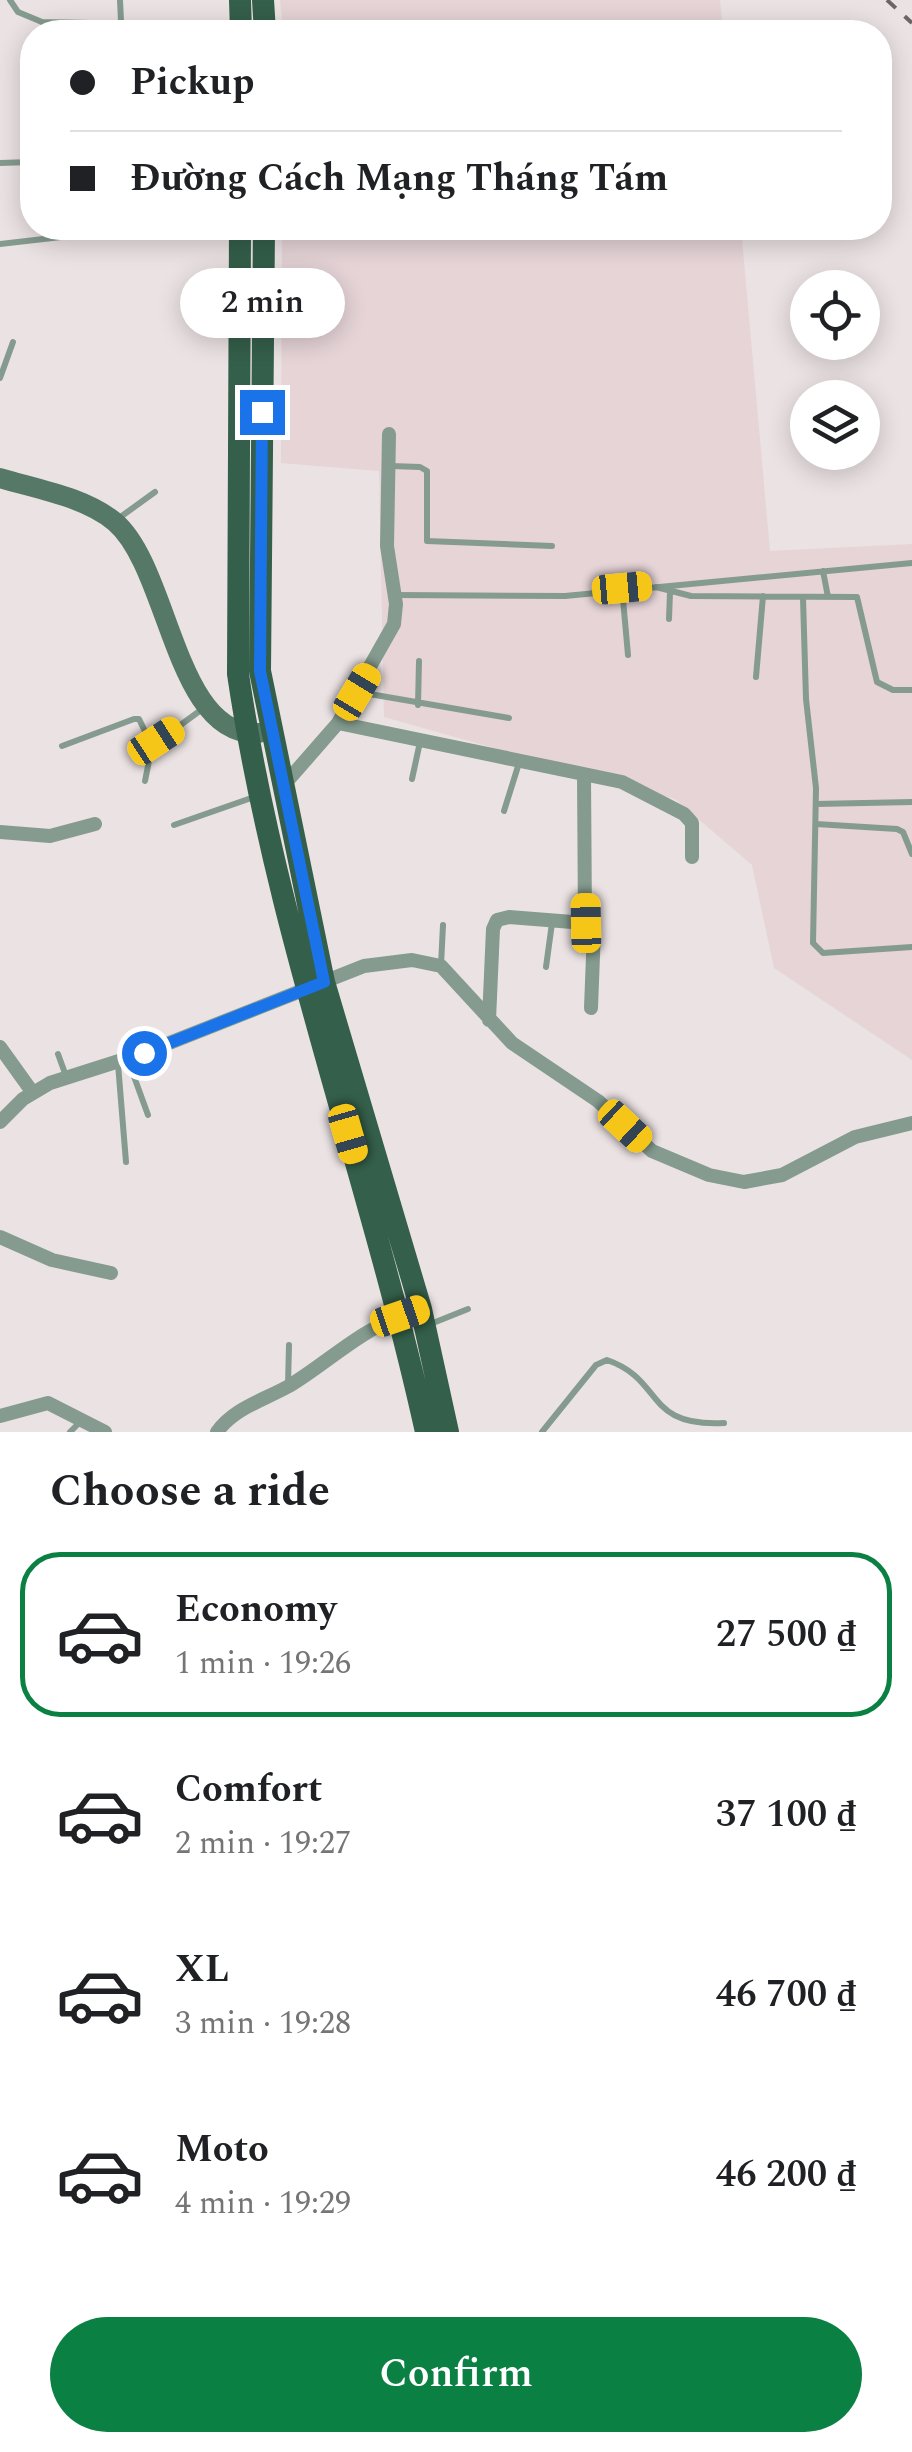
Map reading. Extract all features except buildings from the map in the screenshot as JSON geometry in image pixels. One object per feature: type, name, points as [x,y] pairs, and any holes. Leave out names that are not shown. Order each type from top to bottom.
[{"type":"main road","points":[[240,240],[238,674],[247,734],[272,790],[315,985],[448,1432]]},
{"type":"main road","points":[[264,240],[260,671],[272,732],[272,790]]},
{"type":"main road","points":[[0,478],[79,502],[115,522],[148,565],[188,676],[206,707],[230,728],[247,734],[272,732]]},
{"type":"main road","points":[[415,1317],[426,1432]]},
{"type":"street","points":[[272,790],[338,724],[394,624],[388,566],[389,434]]},
{"type":"street","points":[[338,724],[631,785],[684,814],[695,834],[692,857]]},
{"type":"street","points":[[584,775],[586,923],[596,934],[591,1008]]},
{"type":"street","points":[[0,832],[50,836],[95,824]]},
{"type":"street","points":[[489,1020],[497,920],[586,923]]},
{"type":"street","points":[[0,1122],[33,1093],[66,1078],[384,961],[440,966],[512,1043],[598,1102],[652,1152],[709,1175],[744,1182],[782,1175],[855,1138],[912,1123]]},
{"type":"street","points":[[0,1047],[33,1093]]},
{"type":"street","points":[[0,1237],[52,1260],[111,1273]]},
{"type":"street","points":[[217,1432],[234,1414],[288,1386],[373,1326],[415,1317]]},
{"type":"street","points":[[0,1416],[48,1403],[105,1432]]},
{"type":"lane","points":[[10,0],[18,12],[37,20]]},
{"type":"lane","points":[[120,0],[121,20]]},
{"type":"lane","points":[[0,378],[13,342]]},
{"type":"lane","points":[[388,466],[420,466],[427,471],[427,541],[552,546]]},
{"type":"lane","points":[[115,522],[156,492]]},
{"type":"lane","points":[[394,595],[564,596],[912,563]]},
{"type":"lane","points":[[823,572],[828,597]]},
{"type":"lane","points":[[652,586],[670,592],[858,597],[877,682],[893,690],[912,690]]},
{"type":"lane","points":[[622,588],[628,655]]},
{"type":"lane","points":[[669,620],[670,592]]},
{"type":"lane","points":[[756,677],[763,596]]},
{"type":"lane","points":[[803,598],[806,698],[816,804],[813,943],[824,953],[912,947]]},
{"type":"lane","points":[[418,705],[419,661]]},
{"type":"lane","points":[[357,692],[509,718]]},
{"type":"lane","points":[[152,746],[206,707]]},
{"type":"lane","points":[[62,746],[139,719],[152,746],[146,781]]},
{"type":"lane","points":[[412,780],[420,741]]},
{"type":"lane","points":[[504,811],[518,762]]},
{"type":"lane","points":[[174,825],[272,790]]},
{"type":"lane","points":[[816,804],[912,802]]},
{"type":"lane","points":[[816,824],[897,829],[903,832],[912,854]]},
{"type":"lane","points":[[546,966],[552,920]]},
{"type":"lane","points":[[440,966],[444,925]]},
{"type":"lane","points":[[58,1054],[66,1078]]},
{"type":"lane","points":[[123,1060],[148,1115]]},
{"type":"lane","points":[[123,1060],[126,1162]]},
{"type":"lane","points":[[415,1317],[468,1309]]},
{"type":"lane","points":[[288,1386],[289,1345]]},
{"type":"lane","points":[[542,1432],[596,1364],[607,1360],[627,1367],[666,1414],[694,1424],[724,1423]]},
{"type":"lane","points":[[70,1432],[83,1418]]},
{"type":"shaded area","points":[[280,0],[720,0],[722,20],[282,20]]},
{"type":"shaded area","points":[[282,240],[742,240],[770,551],[912,544],[912,1060],[774,968],[752,865],[675,799],[384,717],[379,471],[281,463]]},
{"type":"railway","points":[[887,0],[912,23]]},
{"type":"route","points":[[144,1053],[324,982],[295,856],[260,671],[262,412]]}]
